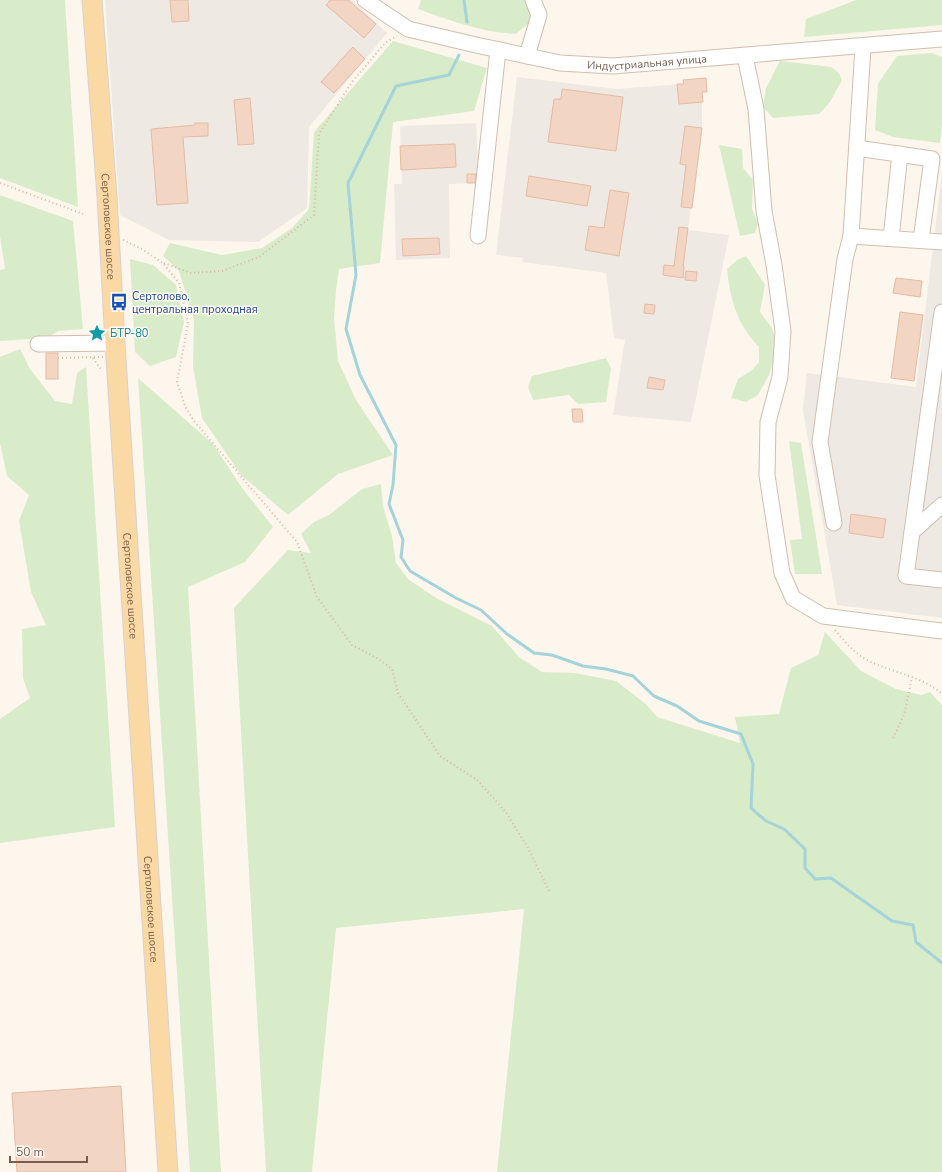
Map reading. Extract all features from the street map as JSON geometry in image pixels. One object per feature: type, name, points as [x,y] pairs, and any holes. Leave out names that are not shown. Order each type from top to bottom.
[{"type":"main road","name":"Сертоловское шоссе","points":[[92,0],[107,196],[109,350],[168,1172]]},
{"type":"street","name":"Индустриальная улица","points":[[364,0],[408,29],[560,63],[613,66],[863,47],[942,39]]},
{"type":"street","points":[[527,56],[539,15],[533,0]]},
{"type":"street","points":[[834,523],[820,442],[845,259],[851,236],[863,47]]},
{"type":"street","points":[[478,236],[498,50]]},
{"type":"street","points":[[745,56],[756,109],[764,211],[774,265],[783,331],[780,377],[768,422],[767,475],[782,573],[792,598],[823,616],[942,631]]},
{"type":"street","points":[[857,148],[932,158],[921,240]]},
{"type":"street","points":[[891,238],[900,154]]},
{"type":"street","points":[[851,236],[942,242]]},
{"type":"street","points":[[942,312],[941,333],[906,576],[942,580]]},
{"type":"street","points":[[38,344],[93,350],[109,350]]},
{"type":"street","points":[[912,532],[942,505]]},
{"type":"path","points":[[108,233],[140,248],[163,263],[191,273],[222,271],[260,257],[314,215],[319,134],[352,82],[385,43],[408,29]]},
{"type":"path","points":[[0,183],[83,214]]},
{"type":"path","points":[[163,263],[179,283],[188,323],[177,382],[185,406],[194,421],[250,489],[297,542],[317,597],[352,645],[377,658],[392,669],[398,693],[440,756],[477,780],[505,811],[527,846],[550,893]]},
{"type":"path","points":[[93,350],[104,373]]},
{"type":"path","points":[[58,358],[93,350],[109,350]]},
{"type":"path","points":[[823,616],[852,650],[869,661],[912,677],[942,694]]},
{"type":"path","points":[[893,738],[904,715],[912,677]]},
{"type":"shaded area","points":[[105,0],[352,0],[387,33],[309,127],[307,208],[258,242],[169,240],[120,215]]},
{"type":"shaded area","points":[[517,77],[616,89],[683,84],[683,80],[706,78],[707,92],[702,92],[702,128],[688,230],[729,235],[691,422],[613,415],[625,340],[614,338],[606,273],[522,262],[523,258],[496,255]]},
{"type":"shaded area","points":[[476,123],[479,183],[449,184],[450,258],[396,260],[394,184],[402,184],[400,126]]},
{"type":"shaded area","points":[[942,172],[942,618],[837,605],[803,410],[807,373],[916,387]]},
{"type":"green space","points":[[0,0],[65,0],[78,207],[0,178]]},
{"type":"green space","points":[[421,0],[525,0],[530,5],[530,22],[516,34],[490,31],[443,18],[418,9]]},
{"type":"green space","points":[[856,0],[942,0],[942,25],[804,37],[806,19]]},
{"type":"green space","points":[[393,41],[487,68],[474,111],[393,122],[380,263],[339,269],[334,318],[338,361],[356,400],[393,455],[338,474],[288,515],[241,475],[202,418],[193,367],[194,320],[179,271],[163,256],[170,243],[222,255],[262,248],[292,228],[309,209],[314,132]]},
{"type":"green space","points":[[931,53],[942,57],[942,125],[940,143],[893,137],[875,130],[878,84],[897,56]]},
{"type":"green space","points":[[780,61],[831,67],[839,73],[842,80],[830,102],[819,114],[773,118],[763,107],[766,88]]},
{"type":"green space","points":[[719,145],[742,149],[743,168],[753,180],[752,209],[758,224],[755,233],[740,236]]},
{"type":"green space","points":[[0,195],[73,221],[83,329],[58,331],[47,338],[0,341],[0,270],[5,269],[0,236]]},
{"type":"green space","points":[[746,256],[765,285],[760,312],[772,328],[778,346],[769,375],[758,395],[746,402],[731,398],[738,379],[752,370],[759,362],[759,347],[745,329],[736,311],[730,291],[727,269],[737,260]]},
{"type":"green space","points":[[130,259],[153,265],[176,285],[184,322],[176,357],[150,366],[135,352]]},
{"type":"green space","points":[[20,349],[30,369],[55,401],[72,404],[77,373],[86,367],[115,827],[0,843],[0,719],[30,698],[23,678],[22,629],[46,625],[31,592],[19,521],[29,495],[7,476],[0,443],[0,357]]},
{"type":"green space","points":[[606,358],[611,368],[606,402],[578,404],[569,395],[533,400],[528,387],[532,376]]},
{"type":"green space","points":[[138,378],[213,444],[242,488],[273,527],[245,562],[188,587],[221,1172],[190,1172]]},
{"type":"green space","points":[[789,441],[801,443],[822,574],[795,574],[790,540],[802,539]]},
{"type":"green space","points":[[381,484],[383,506],[392,536],[396,563],[409,580],[438,599],[492,626],[519,657],[542,672],[575,673],[616,681],[646,704],[657,717],[740,743],[735,717],[779,714],[791,668],[818,655],[825,632],[861,671],[896,689],[921,695],[930,692],[942,705],[942,1172],[497,1172],[524,909],[336,928],[312,1172],[266,1172],[234,608],[288,550],[311,553],[301,534],[314,522],[329,515],[362,489]]},
{"type":"building","points":[[170,0],[188,0],[189,21],[172,22]]},
{"type":"building","points":[[330,0],[348,0],[376,24],[364,38],[326,5]]},
{"type":"building","points":[[353,47],[365,59],[334,93],[321,82]]},
{"type":"building","points":[[706,78],[707,92],[702,92],[703,102],[679,104],[677,84],[684,84],[683,80]]},
{"type":"building","points":[[562,89],[623,97],[616,151],[548,142],[554,99],[561,99]]},
{"type":"building","points":[[250,98],[254,144],[238,145],[234,100]]},
{"type":"building","points":[[195,123],[208,123],[208,136],[183,137],[188,203],[157,205],[151,129],[195,125]]},
{"type":"building","points":[[685,126],[702,128],[692,208],[681,207],[686,165],[680,164]]},
{"type":"building","points":[[455,144],[456,167],[401,170],[400,146]]},
{"type":"building","points":[[467,174],[476,174],[475,183],[467,183]]},
{"type":"building","points":[[529,176],[591,186],[587,206],[526,196]]},
{"type":"building","points":[[610,190],[629,193],[619,256],[585,250],[589,226],[604,228]]},
{"type":"building","points":[[679,227],[688,228],[683,278],[663,275],[664,265],[674,266]]},
{"type":"building","points":[[439,238],[440,254],[403,256],[402,239]]},
{"type":"building","points":[[686,271],[697,272],[696,281],[685,280]]},
{"type":"building","points":[[896,278],[922,281],[920,297],[893,293]]},
{"type":"building","points":[[645,304],[655,305],[654,314],[644,313]]},
{"type":"building","points":[[900,312],[923,315],[914,381],[891,378]]},
{"type":"building","points":[[46,353],[58,353],[58,379],[46,379]]},
{"type":"building","points":[[649,377],[665,380],[663,390],[647,388]]},
{"type":"building","points":[[572,409],[582,409],[583,422],[573,422]]},
{"type":"building","points":[[851,514],[886,519],[883,538],[849,533]]},
{"type":"building","points":[[121,1086],[126,1172],[17,1172],[12,1093]]},
{"type":"waterway","points":[[464,0],[467,22]]},
{"type":"waterway","points":[[459,55],[449,75],[396,86],[348,183],[356,275],[346,329],[360,375],[396,445],[393,485],[389,504],[403,540],[401,557],[410,571],[456,598],[481,610],[507,634],[534,653],[552,655],[583,666],[606,669],[633,676],[654,696],[677,706],[699,721],[741,734],[753,764],[751,808],[766,821],[784,829],[805,849],[805,868],[815,879],[831,878],[892,921],[913,925],[916,942],[942,963]]},
{"type":"place","name":"Сертолово, центральная проходная","points":[[119,302]]},
{"type":"place","name":"БТР-80","points":[[97,333]]}]
